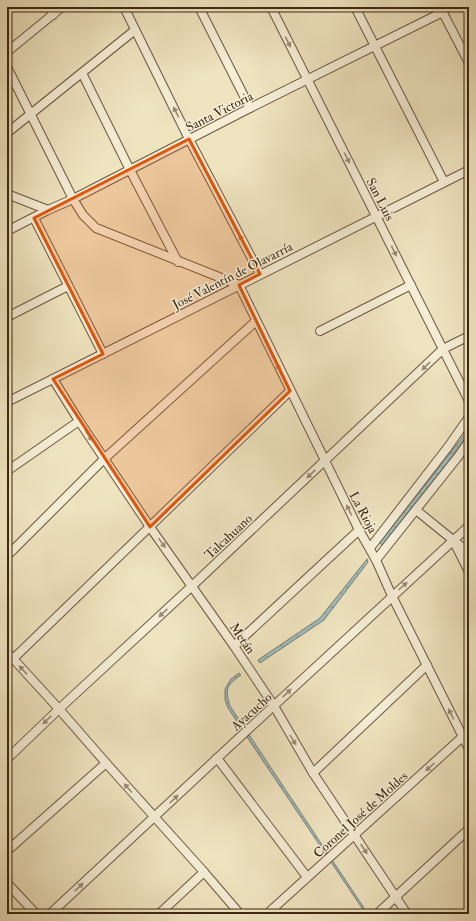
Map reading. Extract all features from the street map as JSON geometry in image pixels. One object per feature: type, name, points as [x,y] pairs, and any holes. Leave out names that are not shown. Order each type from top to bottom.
[{"type":"street","points":[[7,52],[51,11],[62,7]]},
{"type":"street","points":[[124,7],[189,139],[260,274]]},
{"type":"street","points":[[199,7],[250,108]]},
{"type":"street","name":"San Luis","points":[[271,7],[469,401]]},
{"type":"street","points":[[355,7],[444,182]]},
{"type":"street","points":[[441,9],[469,63]]},
{"type":"street","name":"Santa Victoria","points":[[7,231],[375,46],[441,9]]},
{"type":"street","points":[[7,133],[135,30]]},
{"type":"street","points":[[7,67],[73,199],[83,215],[96,228],[239,286]]},
{"type":"street","points":[[82,73],[178,262]]},
{"type":"street","name":"José Valentín de Olavarría","points":[[7,402],[469,170]]},
{"type":"street","points":[[7,194],[48,210]]},
{"type":"street","points":[[34,218],[103,354]]},
{"type":"street","points":[[320,331],[411,285]]},
{"type":"street","points":[[7,317],[68,286]]},
{"type":"street","name":"La Rioja","points":[[239,286],[358,530],[370,548],[392,596],[427,665],[466,734],[469,749]]},
{"type":"street","points":[[7,556],[104,459],[256,321]]},
{"type":"street","name":"Talcahuano","points":[[7,759],[443,349],[469,336]]},
{"type":"street","name":"Metán","points":[[53,379],[104,459],[274,706],[313,773],[407,914]]},
{"type":"street","points":[[13,659],[290,391]]},
{"type":"street","points":[[370,548],[469,418]]},
{"type":"street","points":[[7,471],[79,420]]},
{"type":"street","points":[[376,560],[469,441]]},
{"type":"street","points":[[416,510],[469,552]]},
{"type":"street","name":"Ayacucho","points":[[50,914],[248,729],[469,526]]},
{"type":"street","points":[[234,646],[358,530]]},
{"type":"street","points":[[453,540],[469,572]]},
{"type":"street","points":[[7,652],[240,914]]},
{"type":"street","points":[[313,773],[427,665]]},
{"type":"street","name":"Coronel José de Moldes","points":[[267,914],[466,734]]},
{"type":"street","points":[[217,758],[307,877]]},
{"type":"street","points":[[7,851],[106,763]]},
{"type":"street","points":[[377,914],[469,829]]},
{"type":"street","points":[[159,914],[204,872]]},
{"type":"street","points":[[7,883],[36,914]]},
{"type":"highlighted area","points":[[189,139],[260,274],[239,285],[290,391],[150,527],[53,379],[103,354],[34,218]]},
{"type":"water","points":[[469,429],[469,435],[382,546],[380,542]]},
{"type":"water","points":[[367,559],[368,562],[324,620],[260,663],[258,660],[320,618]]},
{"type":"water","points":[[239,673],[241,675],[232,682],[228,688],[227,692],[230,706],[368,914],[366,914],[228,708],[225,700],[225,689],[231,679]]}]
